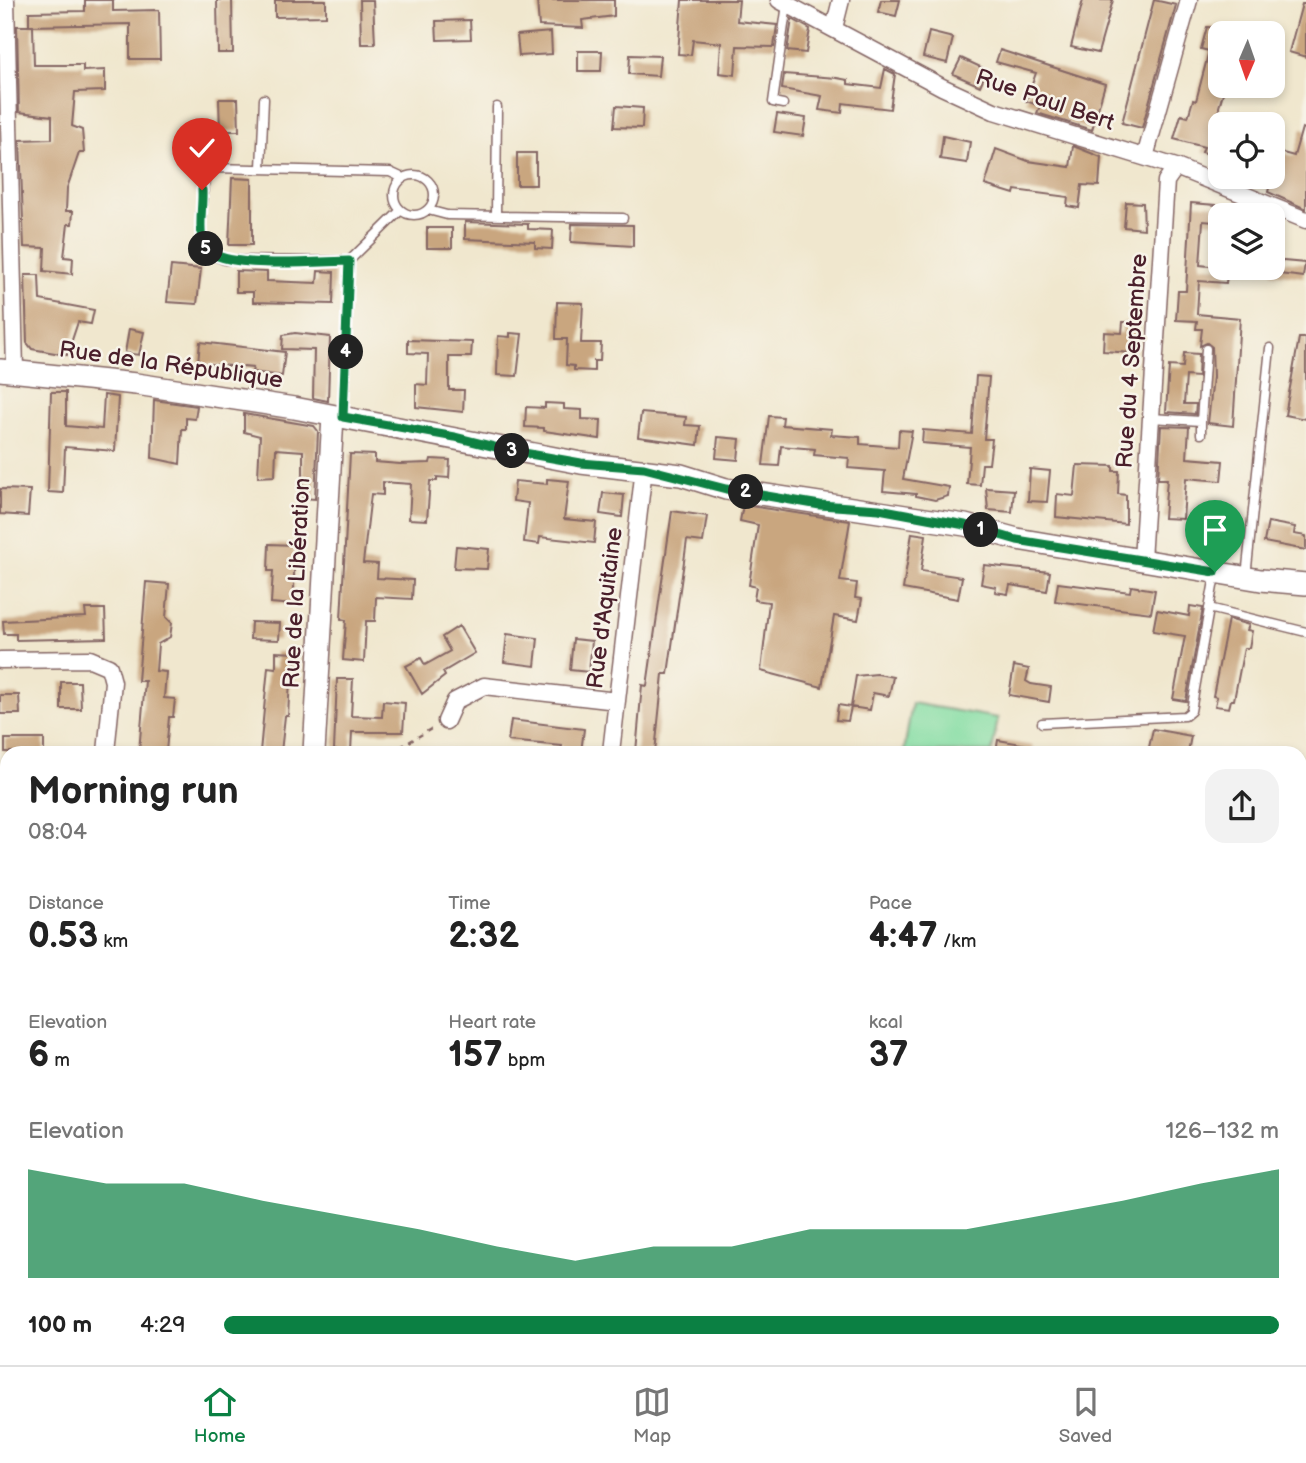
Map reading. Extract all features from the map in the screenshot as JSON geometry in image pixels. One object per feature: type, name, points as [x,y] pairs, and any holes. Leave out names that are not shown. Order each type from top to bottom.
[{"type":"street","points":[[6,0],[7,370]]},
{"type":"street","points":[[834,28],[841,0]]},
{"type":"street","points":[[1145,158],[1189,0]]},
{"type":"street","name":"Rue Paul Bert","points":[[783,2],[942,87],[994,111],[1063,135],[1176,167],[1306,220]]},
{"type":"street","name":"Rue du 4 Septembre","points":[[1142,560],[1166,181],[1176,167]]},
{"type":"street","name":"Rue de la République","points":[[7,370],[136,384],[338,417],[581,463],[644,468],[726,489],[820,505],[879,509],[965,525],[1017,540],[1254,578]]},
{"type":"street","name":"Rue de la Libération","points":[[314,746],[338,417]]},
{"type":"street","name":"Rue d'Aquitaine","points":[[612,746],[644,468]]},
{"type":"street","points":[[1254,578],[1306,584]]},
{"type":"street","points":[[1254,578],[1306,598]]},
{"type":"street","points":[[0,660],[90,659],[109,667],[113,682],[107,746]]},
{"type":"street","points":[[446,721],[455,701],[484,686],[617,701]]},
{"type":"lane","points":[[783,2],[773,102],[783,104]]},
{"type":"lane","points":[[261,168],[264,99]]},
{"type":"lane","points":[[496,216],[497,107]]},
{"type":"lane","points":[[349,261],[244,262],[225,260],[208,253],[203,243],[202,190],[208,173],[214,168],[228,167],[390,172],[403,178],[415,175],[430,184],[434,197],[428,209],[415,215],[401,210],[394,197],[403,178]]},
{"type":"lane","points":[[428,209],[447,215],[623,218]]},
{"type":"lane","points":[[338,417],[349,261],[401,210]]},
{"type":"lane","points":[[1254,578],[1270,348]]},
{"type":"lane","points":[[1201,434],[1206,349]]},
{"type":"lane","points":[[1151,418],[1202,421]]},
{"type":"lane","points":[[1042,723],[1185,716],[1191,711],[1215,572]]},
{"type":"lane","points":[[1209,608],[1306,632]]},
{"type":"path","points":[[402,746],[446,721]]},
{"type":"green space","points":[[912,703],[998,718],[993,746],[905,746]]},
{"type":"building","points":[[85,0],[113,0],[113,11],[159,10],[160,59],[130,59],[130,24],[29,26],[29,12],[85,11]]},
{"type":"building","points":[[217,0],[232,0],[233,53],[218,53]]},
{"type":"building","points":[[275,0],[326,0],[326,16],[275,17]]},
{"type":"building","points":[[360,0],[373,0],[375,44],[361,44]]},
{"type":"building","points":[[537,0],[614,0],[614,16],[582,20],[583,28],[539,26]]},
{"type":"building","points":[[682,0],[739,0],[737,21],[777,25],[774,47],[737,46],[735,75],[719,73],[721,43],[693,40],[691,55],[678,54]]},
{"type":"building","points":[[881,0],[900,0],[896,16],[878,12]]},
{"type":"building","points":[[1083,0],[1113,0],[1098,53],[1071,47]]},
{"type":"building","points":[[1154,0],[1176,5],[1142,128],[1122,123]]},
{"type":"building","points":[[1302,4],[1306,4],[1306,57],[1289,52]]},
{"type":"building","points":[[792,19],[810,29],[806,53],[787,51]]},
{"type":"building","points":[[470,20],[471,39],[437,40],[436,21]]},
{"type":"building","points":[[17,26],[33,26],[34,65],[83,65],[83,71],[105,70],[105,91],[75,92],[72,126],[82,130],[84,153],[79,153],[67,188],[66,211],[73,211],[72,224],[68,224],[64,257],[73,258],[72,274],[44,271],[45,248],[24,247],[20,140],[52,139],[52,116],[19,112]]},
{"type":"building","points":[[1207,27],[1208,27],[1208,51],[1201,49]]},
{"type":"building","points":[[551,32],[552,54],[519,56],[517,35]]},
{"type":"building","points":[[929,32],[953,38],[947,63],[923,57]]},
{"type":"building","points":[[1000,50],[1105,84],[1092,130],[1037,113],[1040,106],[1026,101],[1036,73],[996,62]]},
{"type":"building","points":[[578,51],[602,51],[601,71],[578,71]]},
{"type":"building","points":[[630,55],[660,56],[658,76],[629,74]]},
{"type":"building","points":[[1208,55],[1208,98],[1222,98],[1219,112],[1208,112],[1208,154],[1202,152],[1204,147],[1174,139],[1181,115],[1188,117],[1193,100],[1196,101]]},
{"type":"building","points":[[961,58],[987,70],[980,86],[953,74]]},
{"type":"building","points":[[885,69],[895,74],[890,109],[843,103],[842,113],[819,110],[822,96],[782,89],[784,74],[837,78],[848,80],[848,84],[881,88]]},
{"type":"building","points":[[219,99],[238,99],[239,131],[220,131]]},
{"type":"building","points":[[616,106],[643,108],[642,128],[614,127]]},
{"type":"building","points":[[777,114],[806,118],[803,136],[774,132]]},
{"type":"building","points":[[1302,128],[1306,129],[1306,209],[1268,192],[1269,189],[1285,189],[1285,154],[1294,156]]},
{"type":"building","points":[[943,136],[970,142],[967,163],[940,159]]},
{"type":"building","points":[[1073,146],[1101,157],[1099,186],[1082,185],[1079,208],[1067,206],[1068,197],[1015,190],[1014,194],[985,185],[996,149],[1028,161],[1070,167]]},
{"type":"building","points":[[517,153],[536,153],[536,185],[517,185]]},
{"type":"building","points":[[232,178],[252,179],[252,245],[229,245]]},
{"type":"building","points":[[1126,202],[1143,203],[1144,229],[1124,227]]},
{"type":"building","points":[[1191,203],[1208,204],[1208,221],[1203,221],[1200,265],[1208,266],[1208,280],[1226,280],[1226,283],[1199,281],[1197,314],[1240,318],[1233,426],[1208,423],[1213,377],[1212,347],[1207,343],[1200,346],[1202,329],[1196,329],[1197,321],[1176,320],[1178,291],[1186,291]]},
{"type":"building","points":[[465,222],[528,224],[528,229],[553,230],[552,249],[535,248],[535,242],[465,239]]},
{"type":"building","points":[[572,224],[633,225],[633,246],[571,242]]},
{"type":"building","points":[[427,228],[452,228],[452,248],[427,248]]},
{"type":"building","points":[[1285,261],[1305,263],[1303,277],[1285,275]]},
{"type":"building","points":[[171,266],[201,269],[197,304],[167,302]]},
{"type":"building","points":[[236,271],[267,272],[267,281],[317,283],[318,271],[334,272],[333,304],[253,302],[253,292],[236,292]]},
{"type":"building","points":[[25,275],[39,275],[40,300],[94,310],[91,324],[78,322],[67,355],[32,349],[27,343]]},
{"type":"building","points":[[557,302],[583,303],[581,343],[601,343],[600,361],[594,361],[594,371],[574,370],[574,366],[566,365],[567,339],[556,339]]},
{"type":"building","points":[[1123,322],[1135,322],[1133,353],[1103,351],[1104,332],[1122,333]]},
{"type":"building","points":[[129,329],[144,332],[139,355],[125,353]]},
{"type":"building","points":[[295,333],[330,337],[328,401],[313,398],[314,350],[282,349],[283,335]]},
{"type":"building","points":[[510,333],[522,334],[517,376],[497,375],[498,336],[510,337]]},
{"type":"building","points":[[1299,338],[1306,338],[1306,419],[1285,415]]},
{"type":"building","points":[[408,340],[472,342],[471,357],[449,357],[449,390],[464,390],[463,412],[416,407],[416,384],[427,385],[428,354],[408,353]]},
{"type":"building","points":[[200,342],[285,352],[282,376],[252,372],[253,368],[198,363]]},
{"type":"building","points":[[1184,353],[1199,354],[1198,377],[1186,376],[1184,404],[1196,404],[1195,414],[1166,412],[1169,366],[1183,367]]},
{"type":"building","points":[[976,376],[989,377],[984,439],[992,439],[989,464],[982,464],[980,485],[967,484],[970,447],[922,443],[923,430],[972,434]]},
{"type":"building","points":[[51,392],[66,392],[66,426],[102,429],[104,395],[118,397],[115,451],[65,447],[63,493],[48,492]]},
{"type":"building","points":[[154,400],[197,406],[195,419],[186,418],[186,429],[182,429],[180,464],[152,458]]},
{"type":"building","points":[[545,403],[564,404],[564,409],[582,410],[582,419],[601,420],[600,439],[525,427],[526,407],[545,408]]},
{"type":"building","points":[[641,413],[686,417],[685,425],[700,426],[698,445],[638,437]]},
{"type":"building","points":[[244,414],[314,426],[318,431],[315,499],[303,498],[303,451],[276,449],[275,476],[258,477],[260,436],[244,432]]},
{"type":"building","points":[[769,416],[783,417],[782,425],[832,429],[831,435],[860,437],[860,444],[898,447],[899,430],[912,431],[903,479],[949,487],[948,496],[935,500],[916,494],[883,491],[885,471],[848,468],[849,458],[814,455],[815,449],[781,446],[779,466],[763,465]]},
{"type":"building","points":[[1161,426],[1189,427],[1187,458],[1223,461],[1221,481],[1186,478],[1183,519],[1164,518],[1167,479],[1158,479]]},
{"type":"building","points":[[718,437],[740,439],[738,460],[716,458]]},
{"type":"building","points":[[350,454],[375,455],[375,462],[400,464],[430,463],[431,459],[450,460],[449,478],[437,477],[437,481],[430,481],[427,520],[409,519],[411,484],[383,482],[383,495],[371,494],[363,563],[378,564],[377,578],[413,580],[412,599],[376,597],[375,621],[366,621],[364,662],[343,660],[346,620],[341,619]]},
{"type":"building","points":[[1077,465],[1113,466],[1113,471],[1119,471],[1118,494],[1126,495],[1126,524],[1056,517],[1057,494],[1074,496]]},
{"type":"building","points":[[1030,469],[1050,471],[1047,502],[1028,501]]},
{"type":"building","points":[[547,479],[569,481],[564,519],[596,522],[594,543],[540,537],[539,544],[524,542],[528,503],[513,501],[515,481],[547,484]]},
{"type":"building","points":[[986,488],[1014,490],[1012,512],[988,510]]},
{"type":"building","points":[[0,489],[30,490],[28,516],[0,514]]},
{"type":"building","points":[[603,493],[624,495],[622,517],[600,514]]},
{"type":"building","points":[[743,505],[850,521],[840,581],[857,583],[855,598],[862,599],[858,620],[834,616],[822,687],[761,671],[769,602],[754,600],[756,587],[749,585],[758,525],[740,521]]},
{"type":"building","points":[[672,511],[707,516],[703,542],[687,540],[668,674],[663,674],[656,746],[637,746],[642,685],[647,686]]},
{"type":"building","points":[[1204,521],[1230,525],[1227,542],[1201,538]]},
{"type":"building","points":[[1268,522],[1295,527],[1294,534],[1306,536],[1306,550],[1264,542]]},
{"type":"building","points":[[912,533],[926,535],[921,571],[962,577],[958,599],[903,589]]},
{"type":"building","points":[[269,544],[294,545],[294,605],[271,603],[273,571],[268,571]]},
{"type":"building","points":[[456,546],[489,549],[487,569],[454,568]]},
{"type":"building","points":[[984,565],[1050,572],[1047,591],[1010,585],[1008,594],[995,592],[996,587],[981,584]]},
{"type":"building","points":[[146,582],[169,584],[166,617],[172,623],[170,637],[158,644],[156,671],[166,672],[164,698],[175,699],[173,717],[169,717],[167,746],[140,746],[145,681],[138,681]]},
{"type":"building","points":[[1058,583],[1130,592],[1131,586],[1155,590],[1151,613],[1055,601]]},
{"type":"building","points":[[1190,606],[1203,608],[1186,701],[1173,699],[1185,636],[1153,631],[1157,610],[1189,616]]},
{"type":"building","points":[[85,609],[105,609],[106,638],[16,640],[16,634],[4,634],[3,621],[86,617]]},
{"type":"building","points":[[1228,619],[1249,625],[1247,630],[1252,631],[1249,648],[1244,648],[1234,700],[1231,700],[1229,708],[1215,706],[1217,697],[1213,696]]},
{"type":"building","points":[[251,622],[280,623],[279,640],[250,639]]},
{"type":"building","points":[[459,626],[475,653],[443,672],[445,676],[422,694],[406,666],[421,658],[425,665],[450,651],[442,637]]},
{"type":"building","points":[[507,634],[538,638],[535,666],[504,662]]},
{"type":"building","points":[[573,639],[592,641],[589,672],[570,670]]},
{"type":"building","points":[[276,652],[295,653],[294,679],[290,679],[288,716],[285,716],[282,746],[261,746],[268,667],[276,668]]},
{"type":"building","points":[[1014,666],[1029,669],[1026,681],[1031,684],[1051,687],[1049,702],[1009,695]]},
{"type":"building","points":[[877,674],[893,677],[889,696],[873,693],[870,710],[851,707],[856,676]]},
{"type":"building","points":[[337,679],[353,679],[351,716],[382,717],[383,701],[405,703],[403,732],[352,732],[351,746],[334,746]]},
{"type":"building","points":[[61,682],[80,682],[81,709],[61,709]]},
{"type":"building","points":[[0,695],[19,695],[20,714],[0,714]]},
{"type":"building","points":[[838,705],[851,707],[848,721],[836,720]]},
{"type":"building","points":[[511,720],[584,729],[582,746],[508,741]]},
{"type":"building","points":[[1153,729],[1191,736],[1189,746],[1149,746]]},
{"type":"building","points":[[5,739],[44,739],[44,746],[5,746]]},
{"type":"building","points":[[998,740],[1033,746],[997,746]]},
{"type":"route","points":[[202,190],[203,243],[208,253],[225,260],[244,262],[349,261],[343,417],[581,463],[644,468],[681,475],[726,489],[820,505],[879,509],[965,525],[1017,540],[1215,572]]}]
